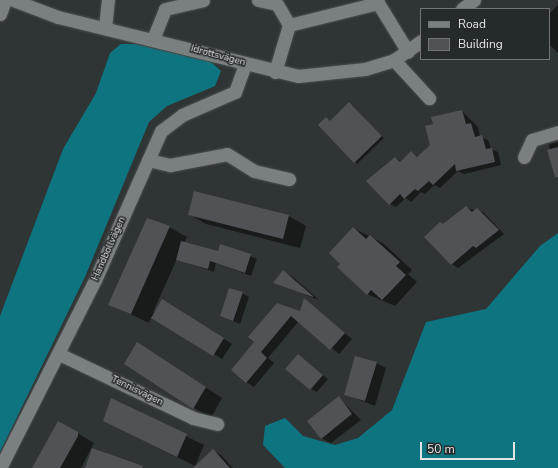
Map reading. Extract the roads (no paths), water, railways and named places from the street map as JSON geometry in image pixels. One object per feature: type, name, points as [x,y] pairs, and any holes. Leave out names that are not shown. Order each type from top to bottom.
[{"type":"street","points":[[0,14],[5,0]]},
{"type":"street","name":"Idrottsvägen","points":[[13,0],[105,28],[153,39],[275,72],[320,76],[394,60],[408,52],[420,42]]},
{"type":"street","points":[[105,28],[108,0]]},
{"type":"street","points":[[153,39],[165,9],[203,0]]},
{"type":"street","points":[[258,0],[277,4],[289,25],[275,72]]},
{"type":"street","points":[[463,8],[473,0]]},
{"type":"street","points":[[289,25],[377,2],[408,52]]},
{"type":"street","points":[[394,60],[429,98]]},
{"type":"street","name":"Handbollvägen","points":[[0,468],[59,354],[161,131],[182,115],[235,92],[245,64]]},
{"type":"street","points":[[524,157],[532,140],[558,132]]},
{"type":"street","points":[[148,160],[170,165],[227,154],[254,171],[290,179]]},
{"type":"street","name":"Tennisvägen","points":[[59,354],[193,418],[218,424]]}]
